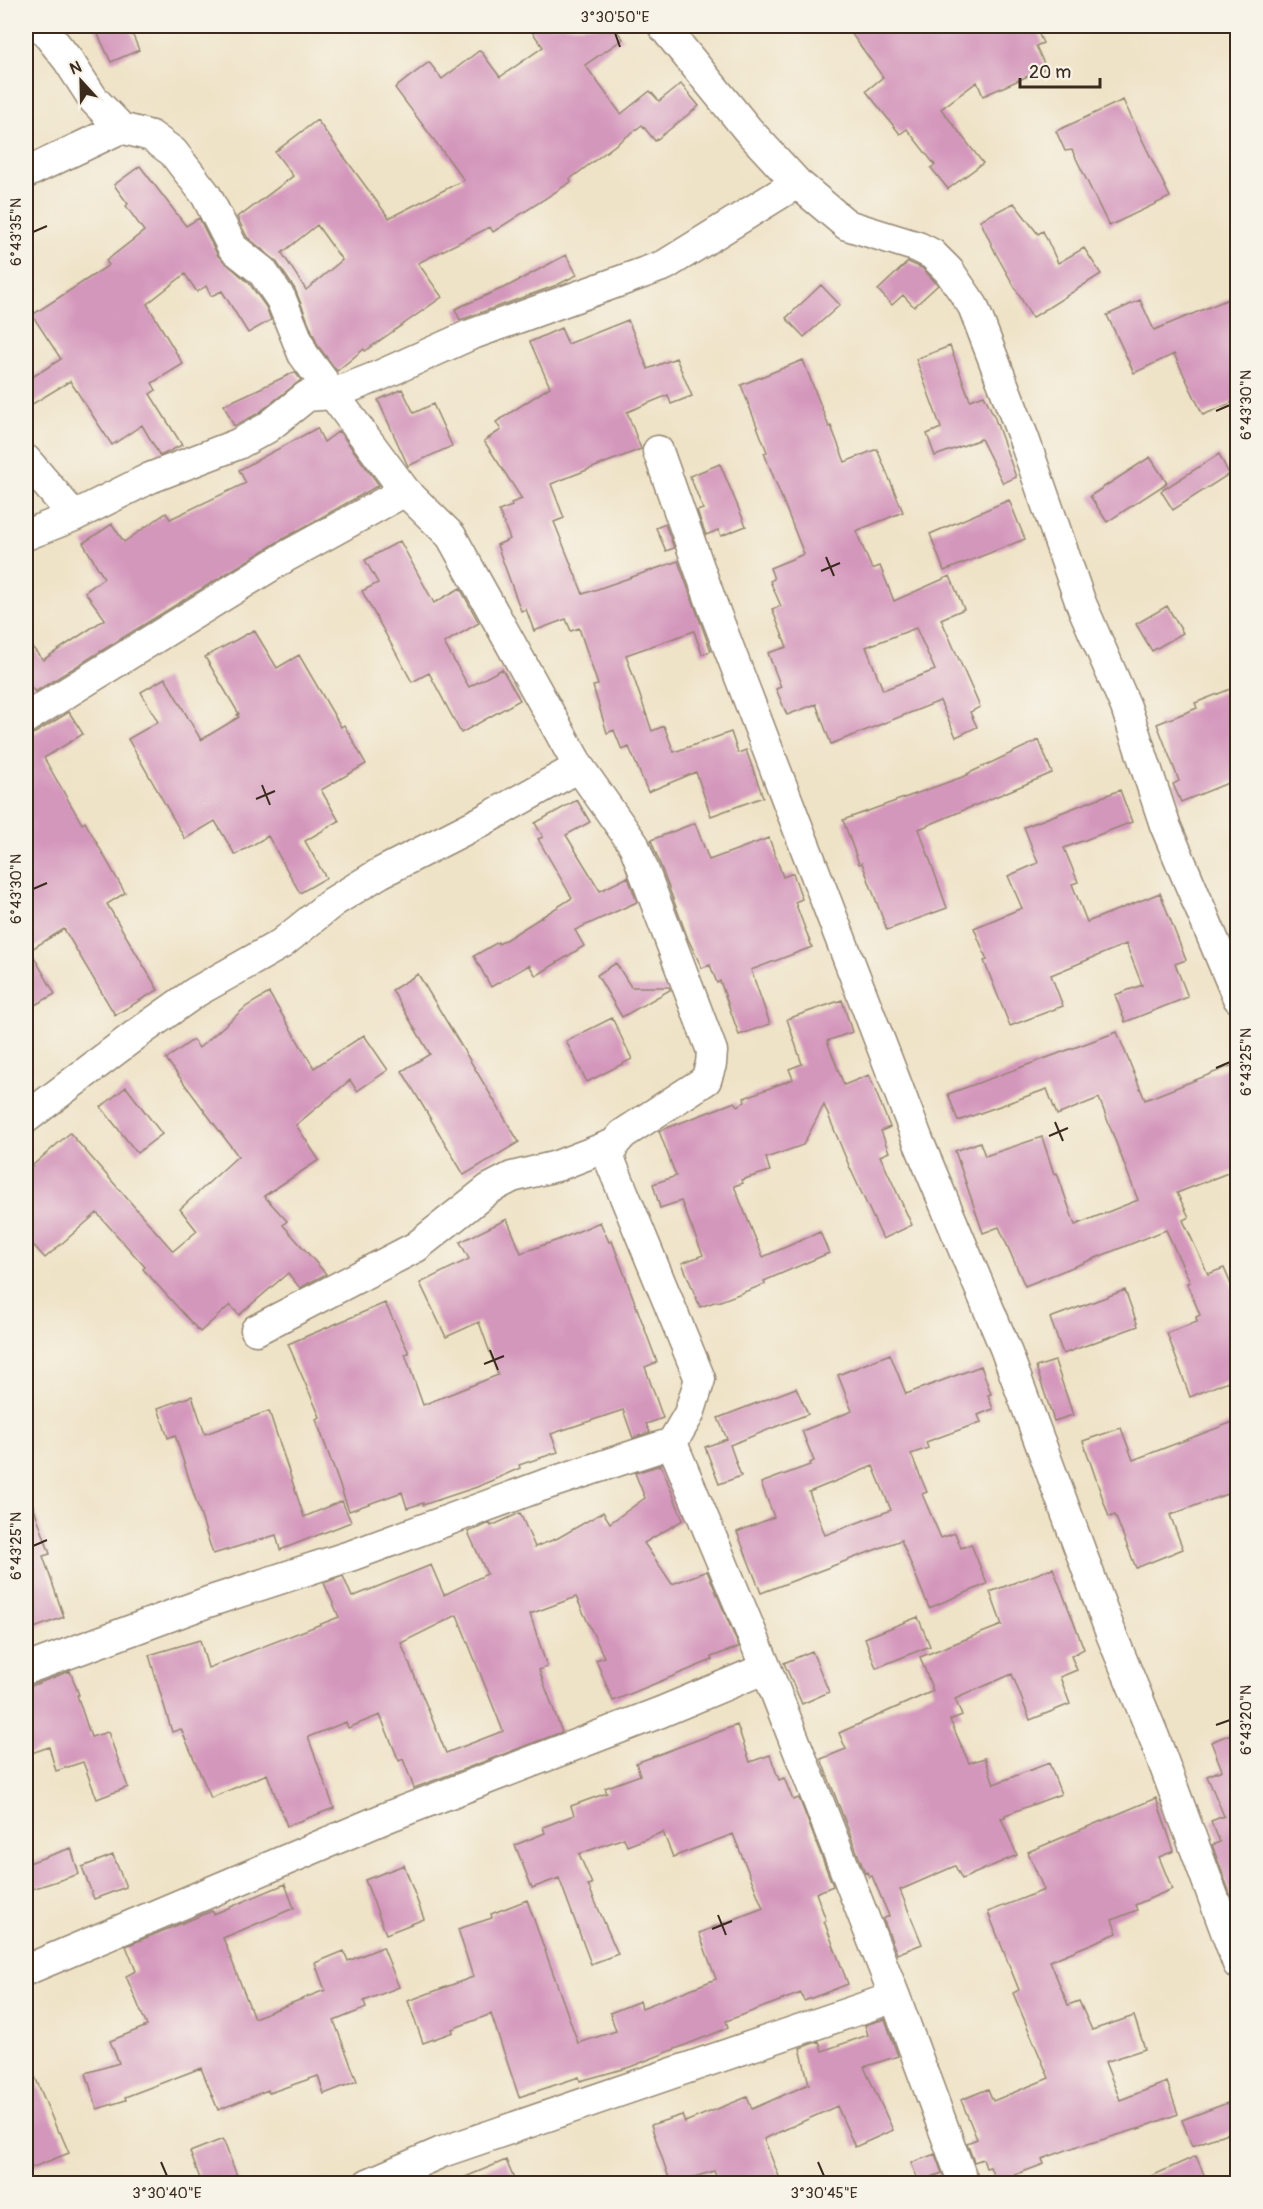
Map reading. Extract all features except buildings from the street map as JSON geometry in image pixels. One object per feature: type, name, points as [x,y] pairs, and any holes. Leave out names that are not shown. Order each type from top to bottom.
[{"type":"street","points":[[26,1669],[208,1602],[353,1555],[541,1486],[672,1443],[689,1414],[700,1379],[609,1158],[614,1144],[623,1134],[706,1080],[712,1051],[634,845],[579,768],[451,536],[405,491],[303,354],[281,299],[262,271],[233,248],[206,195],[173,152],[152,136],[121,128],[94,100],[68,60],[41,26]]},
{"type":"street","points":[[663,26],[748,130],[797,183],[848,225],[918,247],[932,254],[949,272],[973,306],[1024,439],[1080,601],[1126,707],[1165,825],[1238,998]]},
{"type":"street","points":[[26,173],[121,128]]},
{"type":"street","points":[[26,535],[74,516],[150,478],[238,444],[267,428],[307,396],[333,394],[470,335],[665,265],[797,183]]},
{"type":"street","points":[[658,451],[717,618],[919,1143],[1005,1348],[1108,1626],[1154,1737],[1238,1964]]},
{"type":"street","points":[[26,460],[74,516]]},
{"type":"street","points":[[26,718],[287,556],[405,491]]},
{"type":"street","points":[[26,1118],[196,992],[281,944],[333,902],[380,873],[482,822],[579,768]]},
{"type":"street","points":[[256,1330],[416,1247],[489,1189],[512,1177],[557,1166],[614,1144]]},
{"type":"street","points":[[672,1443],[766,1668],[895,1997],[964,2184]]},
{"type":"street","points":[[26,1970],[390,1816],[661,1712],[766,1668]]},
{"type":"street","points":[[368,2184],[442,2152],[895,1997]]}]
